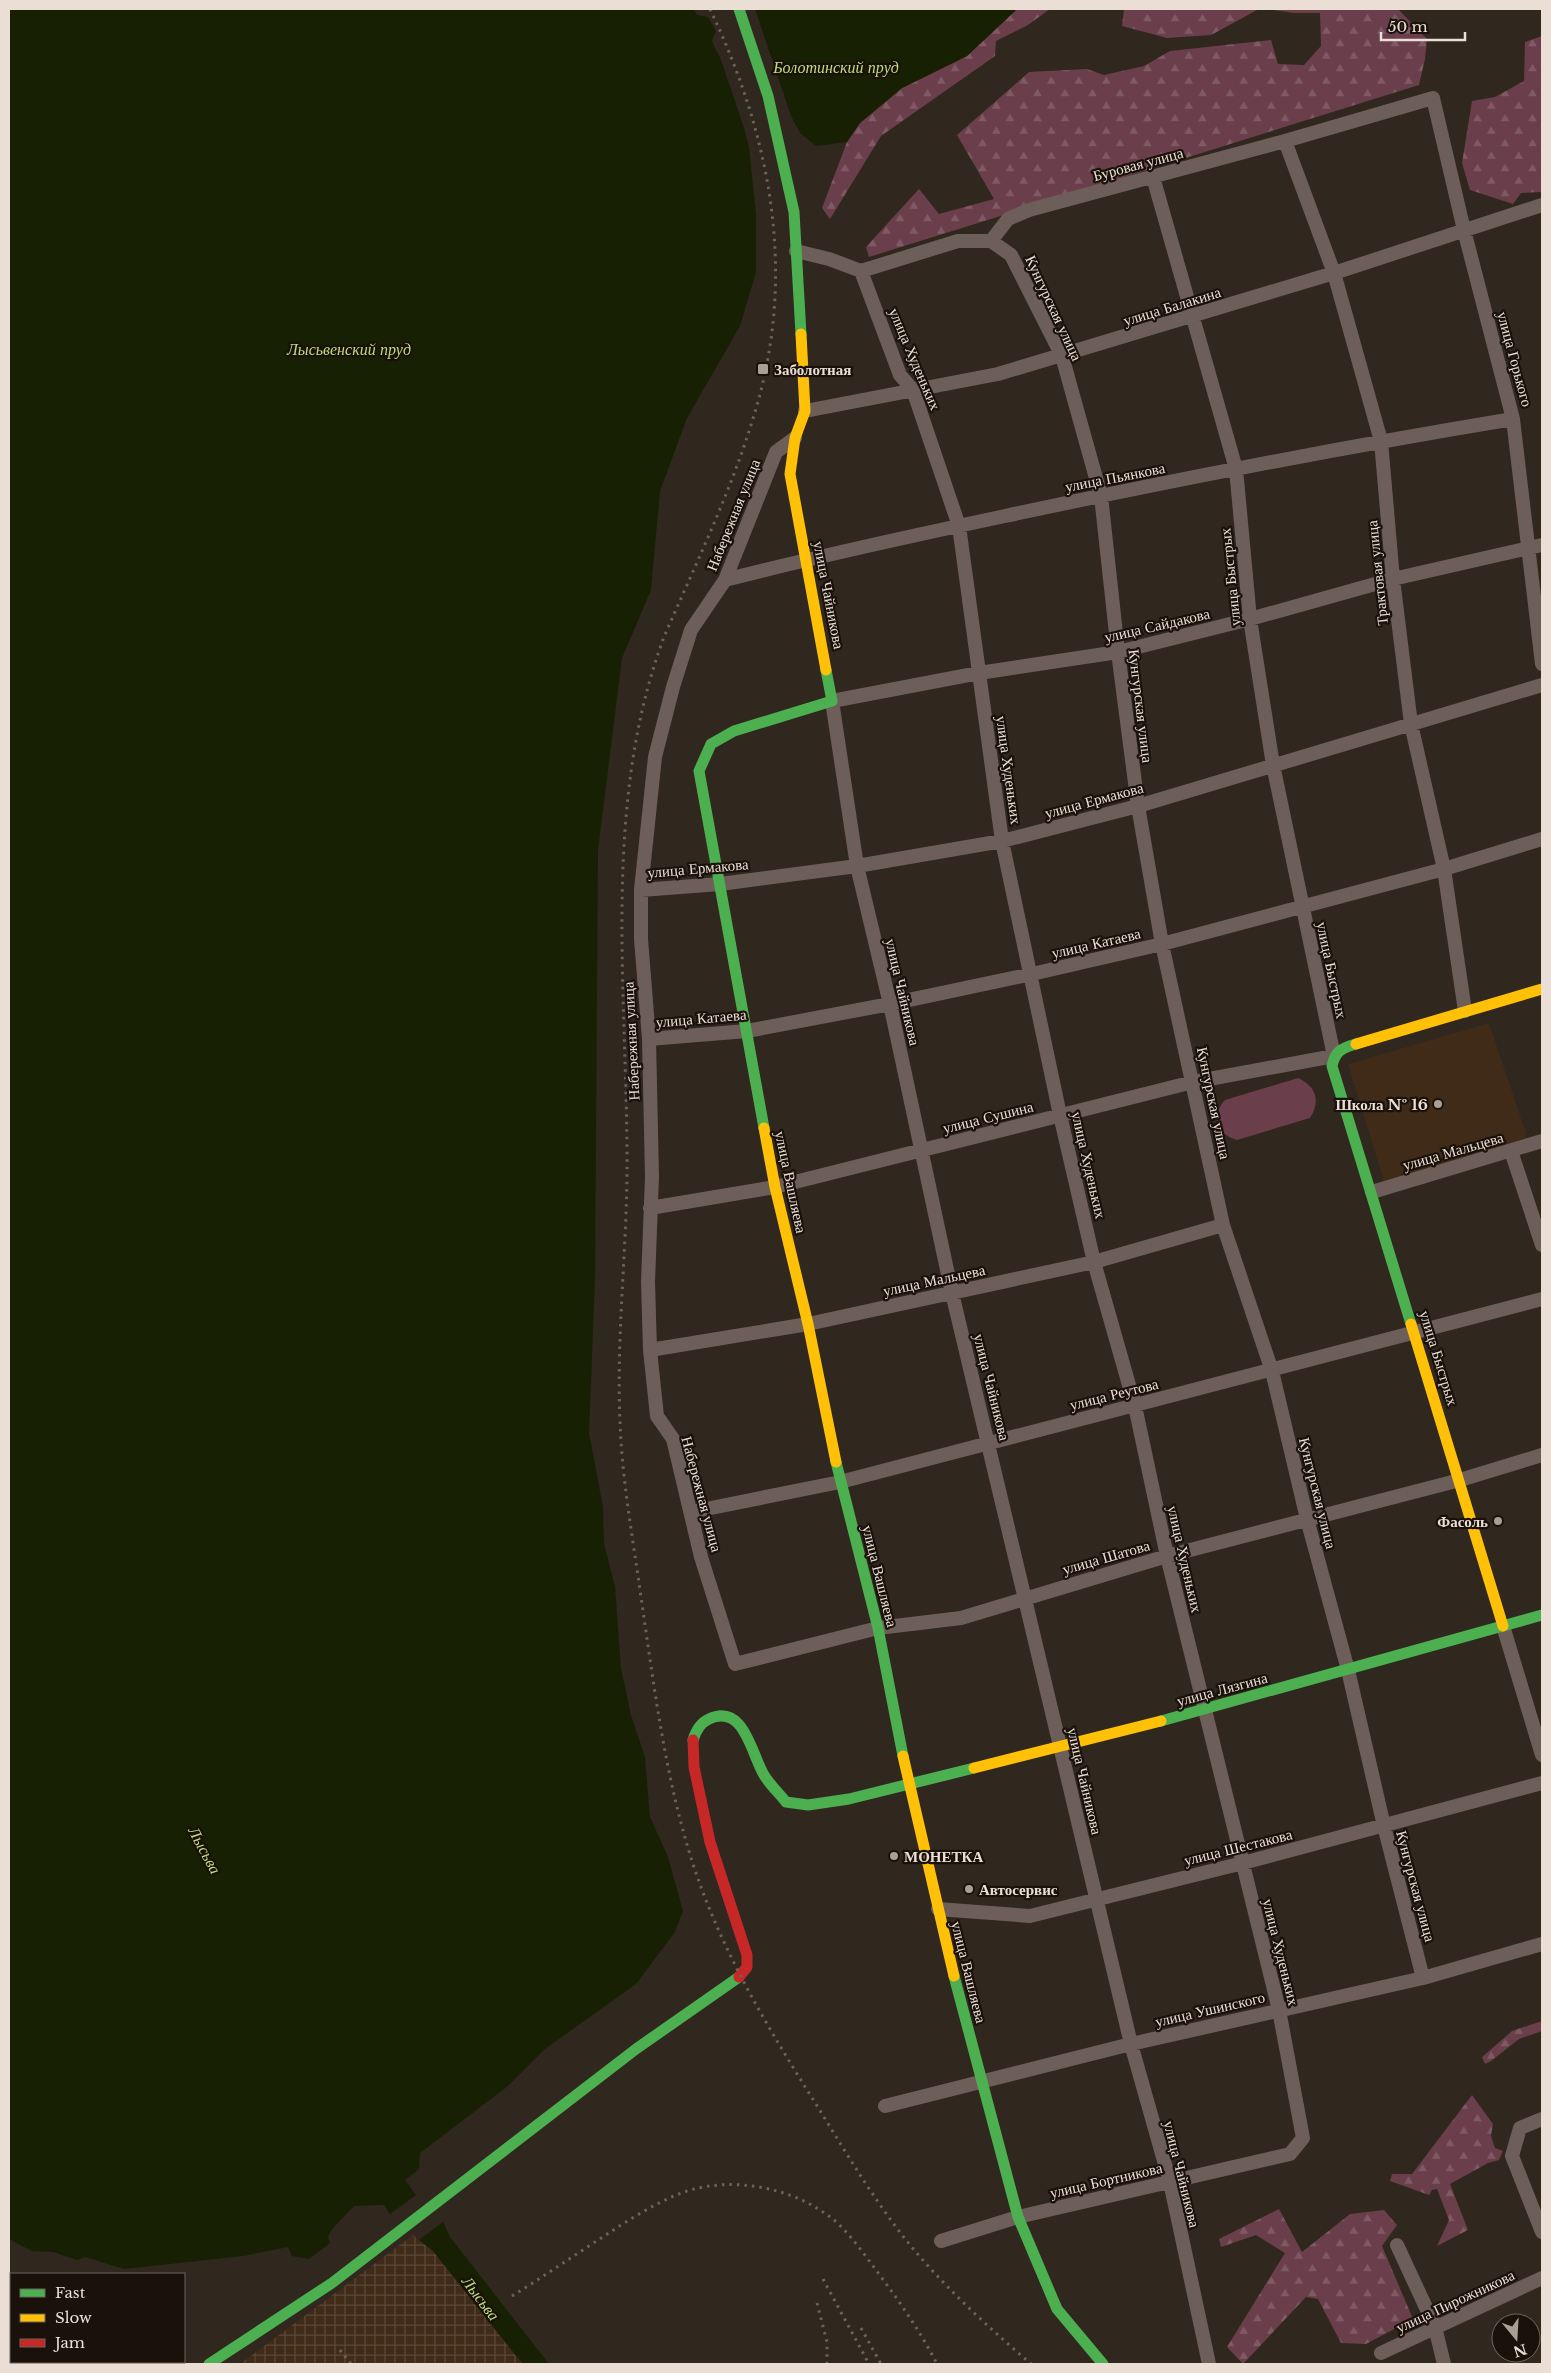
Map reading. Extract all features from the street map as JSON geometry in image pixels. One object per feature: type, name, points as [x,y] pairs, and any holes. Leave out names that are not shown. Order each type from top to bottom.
[{"type":"street","points":[[739,9],[768,96],[794,212],[805,411]]},
{"type":"street","name":"Буровая улица","points":[[992,241],[1008,219],[1029,210],[1285,141],[1433,98]]},
{"type":"street","name":"улица Горького","points":[[1433,98],[1464,230],[1513,419],[1542,664]]},
{"type":"street","name":"Трактовая улица","points":[[1285,141],[1334,273],[1381,441],[1393,579],[1411,724],[1444,869],[1466,1011]]},
{"type":"street","name":"улица Быстрых","points":[[1153,177],[1194,316],[1236,470],[1250,619],[1272,765],[1334,1056],[1332,1066],[1460,1480],[1542,1755]]},
{"type":"street","name":"улица Балакина","points":[[805,411],[998,374],[1334,273],[1542,205]]},
{"type":"street","points":[[796,251],[829,259],[861,271],[958,241],[992,241]]},
{"type":"street","name":"Кунгурская улица","points":[[992,241],[1011,255],[1062,356],[1101,496],[1118,652],[1138,806],[1162,944],[1222,1225],[1272,1371],[1307,1519],[1348,1670],[1384,1826],[1423,1978]]},
{"type":"street","name":"улица Худеньких","points":[[861,271],[900,375],[913,390],[959,526],[1002,841],[1032,974],[1060,1115],[1094,1262],[1134,1406],[1167,1556],[1279,2010],[1303,2138]]},
{"type":"street","name":"улица Чайникова","points":[[805,411],[795,438],[790,474],[832,701],[857,866],[890,1004],[920,1151],[952,1293],[990,1442],[1131,2044],[1170,2182],[1209,2364]]},
{"type":"street","name":"улица Пьянкова","points":[[725,580],[806,559],[1101,496],[1381,441],[1513,419]]},
{"type":"street","name":"Набережная улица","points":[[735,1664],[701,1557],[673,1439],[657,1416],[650,1350],[650,1208],[652,1177],[649,1039],[640,939],[641,890],[655,757],[673,687],[691,630],[725,580],[776,452],[795,438]]},
{"type":"street","name":"улица Сайдакова","points":[[832,701],[979,673],[1118,652],[1250,619],[1393,579],[1542,545]]},
{"type":"street","name":"улица Ермакова","points":[[641,890],[720,884],[857,866],[1002,841],[1138,806],[1542,685]]},
{"type":"street","name":"улица Вашляева","points":[[832,701],[734,731],[711,744],[698,771],[775,1186],[808,1324],[840,1482],[878,1628],[908,1784],[982,2084],[1018,2217],[1056,2309],[1103,2364]]},
{"type":"street","name":"улица Катаева","points":[[649,1039],[746,1031],[890,1004],[1032,974],[1162,944],[1301,908],[1444,869],[1542,839]]},
{"type":"street","points":[[1334,1056],[1342,1048],[1542,988]]},
{"type":"street","name":"улица Сушина","points":[[650,1208],[775,1186],[1193,1082],[1334,1056]]},
{"type":"street","name":"улица Мальцева","points":[[1372,1192],[1542,1141]]},
{"type":"street","points":[[1511,1151],[1542,1245]]},
{"type":"street","name":"улица Мальцева","points":[[650,1350],[808,1324],[1094,1262],[1222,1225]]},
{"type":"street","name":"улица Реутова","points":[[691,1512],[840,1482],[1272,1371],[1542,1299]]},
{"type":"street","name":"улица Шатова","points":[[735,1664],[878,1628],[961,1618],[1167,1556],[1460,1480],[1542,1455]]},
{"type":"street","name":"улица Лязгина","points":[[208,2364],[331,2284],[535,2125],[669,2024],[740,1976],[747,1968],[747,1955],[710,1842],[696,1783],[693,1742],[695,1731],[700,1724],[714,1715],[731,1717],[740,1724],[746,1732],[765,1776],[786,1802],[808,1805],[849,1799],[1204,1710],[1542,1616]]},
{"type":"street","name":"улица Шестакова","points":[[938,1909],[1030,1916],[1242,1863],[1542,1783]]},
{"type":"street","name":"улица Ушинского","points":[[886,2106],[982,2084],[1131,2044],[1423,1978],[1542,1944]]},
{"type":"street","points":[[1542,2119],[1520,2128],[1512,2156],[1542,2232]]},
{"type":"street","name":"улица Бортникова","points":[[940,2241],[1018,2217],[1290,2154],[1303,2138]]},
{"type":"street","points":[[1397,2245],[1435,2327],[1444,2364]]},
{"type":"street","name":"улица Пирожникова","points":[[1381,2353],[1542,2278]]},
{"type":"shaded area","name":"Школа № 16","points":[[1489,1023],[1525,1130],[1526,1140],[1385,1185],[1348,1064]]},
{"type":"shaded area","points":[[413,2235],[433,2251],[522,2364],[240,2364]]},
{"type":"green space","points":[[1050,9],[1028,25],[996,41],[995,56],[881,136],[830,219],[822,208],[847,142],[860,123],[902,88],[967,56],[1016,10]]},
{"type":"green space","points":[[1124,9],[1259,9],[1211,35],[1167,38],[1122,26]]},
{"type":"green space","points":[[1267,9],[1398,9],[1427,39],[1419,85],[869,257],[866,247],[919,189],[939,214],[994,199],[957,135],[1029,72],[1087,69],[1104,75],[1144,66],[1170,51],[1271,40],[1278,64],[1304,65],[1321,46],[1320,13],[1293,13]]},
{"type":"green space","points":[[1542,36],[1542,192],[1521,193],[1513,204],[1470,190],[1462,163],[1472,101],[1495,97],[1524,81],[1525,42]]},
{"type":"green space","points":[[1298,1078],[1309,1085],[1315,1095],[1315,1106],[1310,1118],[1237,1140],[1230,1138],[1220,1129],[1217,1118],[1218,1112],[1225,1100]]},
{"type":"green space","points":[[1542,2021],[1542,2031],[1519,2039],[1485,2064],[1482,2057],[1512,2031]]},
{"type":"green space","points":[[1472,2095],[1493,2124],[1491,2136],[1495,2148],[1503,2151],[1499,2160],[1488,2163],[1450,2184],[1468,2230],[1437,2246],[1449,2220],[1437,2189],[1432,2190],[1429,2195],[1390,2181],[1392,2174],[1412,2174]]},
{"type":"green space","points":[[1279,2209],[1302,2252],[1350,2214],[1384,2210],[1397,2225],[1382,2246],[1413,2319],[1366,2344],[1341,2343],[1318,2299],[1306,2297],[1243,2364],[1227,2347],[1285,2253],[1256,2235],[1221,2247],[1219,2239]]},
{"type":"water","name":"Лысьвенский пруд","points":[[9,9],[694,9],[697,15],[708,17],[716,31],[712,40],[720,57],[749,147],[756,214],[756,272],[740,326],[687,418],[660,491],[651,590],[622,658],[598,850],[595,1277],[589,1433],[603,1507],[604,1544],[615,1586],[621,1669],[631,1715],[645,1757],[650,1817],[668,1857],[683,1911],[675,1932],[636,1984],[545,2049],[508,2086],[420,2153],[419,2169],[405,2180],[416,2195],[390,2214],[384,2205],[354,2206],[332,2229],[328,2237],[330,2243],[309,2259],[292,2256],[288,2247],[243,2256],[124,2269],[85,2257],[77,2260],[53,2252],[32,2251],[9,2239]]},
{"type":"water","name":"Болотинский пруд","points":[[755,9],[1021,9],[1016,10],[967,56],[902,88],[860,123],[847,142],[816,146],[800,133],[791,116]]},
{"type":"water","name":"Лысьва","points":[[443,2222],[450,2237],[549,2364],[523,2364],[433,2251],[419,2240]]},
{"type":"railway","points":[[710,9],[731,57],[749,106],[762,156],[771,206],[775,257],[774,308],[768,360],[746,441],[725,498],[664,637],[645,699],[632,763],[625,827],[622,892],[627,1186],[619,1388],[621,1444],[628,1510],[656,1697],[674,1796],[702,1891],[727,1948],[787,2058],[853,2164],[892,2222],[920,2257],[950,2289],[1031,2364]]},
{"type":"railway","points":[[512,2296],[630,2219],[675,2196],[705,2187],[725,2185],[764,2188],[783,2193],[818,2209],[834,2220],[850,2236],[899,2302],[923,2338],[937,2364]]},
{"type":"railway","points":[[823,2279],[869,2364]]},
{"type":"railway","points":[[817,2303],[827,2342],[827,2364]]},
{"type":"railway","points":[[861,2328],[881,2364]]},
{"type":"railway","points":[[340,2350],[351,2364]]},
{"type":"traffic: fast","points":[[739,9],[768,96],[794,212],[801,334]]},
{"type":"traffic: fast","points":[[764,1128],[699,771],[711,744],[734,731],[832,701],[826,670]]},
{"type":"traffic: fast","points":[[1356,1044],[1340,1051],[1335,1057],[1332,1066],[1411,1324]]},
{"type":"traffic: fast","points":[[836,1462],[878,1628],[903,1756]]},
{"type":"traffic: fast","points":[[1161,1721],[1542,1615]]},
{"type":"traffic: fast","points":[[693,1740],[699,1727],[709,1719],[721,1716],[731,1718],[745,1733],[764,1775],[786,1802],[808,1805],[849,1799],[974,1768]]},
{"type":"traffic: fast","points":[[954,1976],[1018,2217],[1057,2309],[1103,2364]]},
{"type":"traffic: fast","points":[[209,2364],[332,2283],[636,2049],[739,1977]]},
{"type":"traffic: slow","points":[[801,334],[805,411],[795,438],[790,474],[826,670]]},
{"type":"traffic: slow","points":[[1356,1044],[1542,989]]},
{"type":"traffic: slow","points":[[764,1128],[775,1187],[808,1324],[836,1462]]},
{"type":"traffic: slow","points":[[1411,1324],[1503,1626]]},
{"type":"traffic: slow","points":[[974,1768],[1161,1721]]},
{"type":"traffic: slow","points":[[903,1756],[954,1976]]},
{"type":"traffic: jam","points":[[693,1740],[694,1767],[710,1842],[747,1955],[747,1967],[739,1977]]},
{"type":"place","name":"Заболотная","points":[[763,369]]},
{"type":"place","name":"Школа № 16","points":[[1438,1104]]},
{"type":"place","name":"Фасоль","points":[[1498,1521]]},
{"type":"place","name":"МОНЕТКА","points":[[894,1856]]},
{"type":"place","name":"Автосервис","points":[[969,1889]]}]
